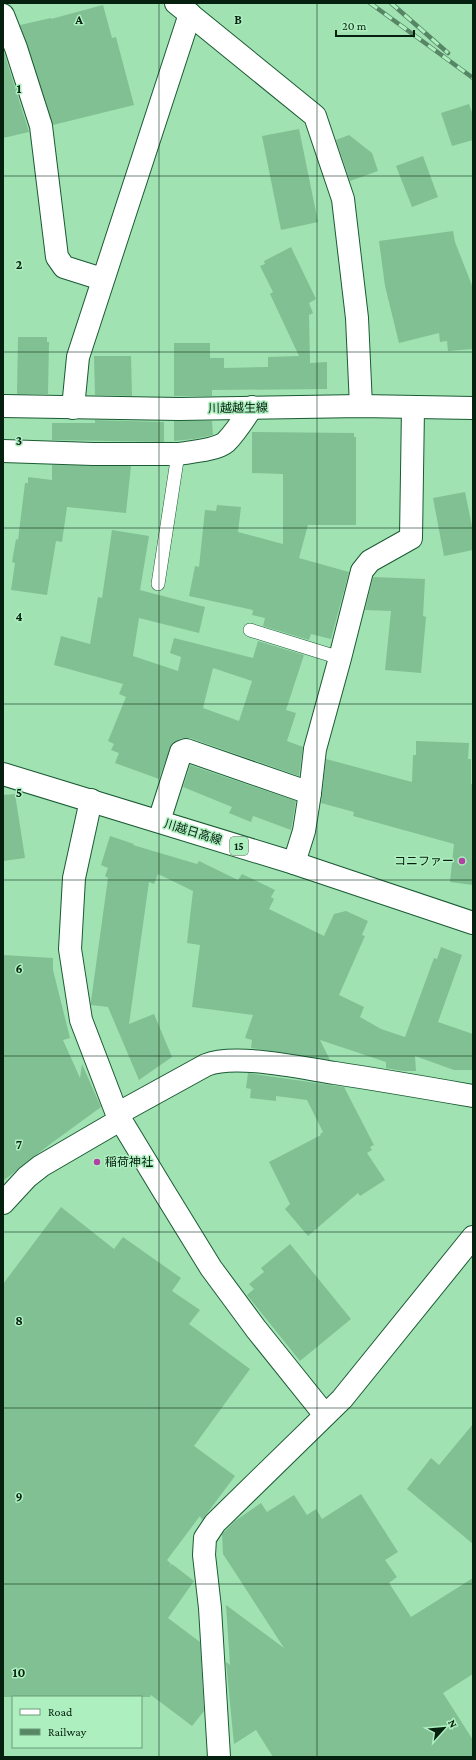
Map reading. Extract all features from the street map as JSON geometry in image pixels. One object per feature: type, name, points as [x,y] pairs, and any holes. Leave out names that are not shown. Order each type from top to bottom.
[{"type":"street","points":[[73,408],[78,358],[183,8],[315,116],[343,199],[356,318],[361,406]]},
{"type":"street","points":[[3,15],[16,48],[41,126],[51,218],[57,257],[64,267],[102,279]]},
{"type":"street","name":"川越越生線","points":[[3,406],[179,409],[361,406],[473,408]]},
{"type":"street","points":[[3,451],[93,454],[178,454],[213,448],[225,443],[252,408]]},
{"type":"street","points":[[294,864],[304,831],[315,749],[362,570],[370,561],[411,538],[413,408]]},
{"type":"street","points":[[159,821],[182,752],[186,750],[310,793]]},
{"type":"street","name":"川越日高線","points":[[3,774],[159,821],[473,923]]},
{"type":"street","points":[[91,800],[74,878],[70,949],[81,1020],[119,1117],[211,1268],[256,1329],[325,1415]]},
{"type":"street","points":[[3,1203],[27,1177],[41,1166],[119,1117],[206,1065],[216,1061],[230,1060],[292,1066],[473,1096]]},
{"type":"street","points":[[219,1757],[210,1608],[204,1555],[205,1538],[215,1523],[342,1399],[473,1237]]},
{"type":"lane","points":[[158,584],[178,454]]},
{"type":"lane","points":[[250,630],[340,658]]},
{"type":"building","points":[[103,5],[112,38],[116,37],[134,105],[53,125],[20,25],[51,19]]},
{"type":"building","points":[[3,49],[29,132],[3,138]]},
{"type":"building","points":[[469,104],[473,115],[473,140],[452,146],[441,113]]},
{"type":"building","points":[[299,129],[318,222],[281,230],[262,136]]},
{"type":"building","points":[[349,135],[372,153],[378,171],[350,181],[336,140]]},
{"type":"building","points":[[423,156],[438,197],[412,207],[396,166]]},
{"type":"building","points":[[453,231],[455,242],[473,288],[473,349],[448,351],[447,341],[440,342],[439,333],[399,343],[385,286],[379,241]]},
{"type":"building","points":[[291,247],[316,299],[309,303],[313,313],[309,315],[310,363],[327,362],[327,389],[212,390],[212,396],[174,396],[174,343],[210,343],[210,358],[224,358],[224,368],[268,367],[268,357],[299,356],[270,294],[273,292],[260,266],[265,264],[264,261]]},
{"type":"building","points":[[18,337],[47,337],[47,342],[49,342],[48,394],[17,394]]},
{"type":"building","points":[[94,356],[131,356],[132,396],[95,395]]},
{"type":"building","points":[[95,420],[164,422],[164,442],[52,440],[52,423],[95,423]]},
{"type":"building","points":[[174,421],[212,421],[213,435],[174,441]]},
{"type":"building","points":[[252,432],[354,433],[354,437],[356,437],[356,525],[308,525],[299,558],[349,572],[331,639],[311,634],[309,640],[263,626],[265,618],[252,615],[253,610],[189,596],[195,566],[199,567],[205,510],[216,511],[217,505],[241,507],[238,532],[283,544],[283,474],[252,473]]},
{"type":"building","points":[[52,465],[131,466],[126,513],[67,507],[62,542],[56,541],[47,595],[11,590],[15,563],[12,562],[16,539],[18,540],[25,483],[28,483],[28,477],[52,480]]},
{"type":"building","points":[[465,492],[473,531],[473,550],[444,556],[433,498]]},
{"type":"building","points":[[112,530],[149,536],[140,590],[205,607],[199,633],[139,618],[133,656],[178,671],[181,657],[170,653],[174,638],[253,658],[258,641],[304,655],[286,710],[296,713],[287,741],[303,747],[299,776],[190,738],[181,738],[172,744],[159,779],[115,763],[119,753],[111,750],[114,744],[108,741],[126,697],[119,694],[123,684],[54,665],[61,636],[90,644],[98,597],[102,598]],"holes":[[[213,668],[252,681],[239,721],[203,708]]]},
{"type":"building","points":[[373,577],[425,579],[423,616],[426,617],[421,673],[385,670],[391,611],[365,610]]},
{"type":"building","points":[[416,741],[469,743],[468,759],[471,759],[471,784],[473,784],[473,885],[450,882],[454,844],[353,816],[354,812],[321,803],[326,759],[412,782],[413,755],[416,755]]},
{"type":"building","points":[[190,765],[296,801],[291,830],[253,816],[251,822],[229,813],[232,807],[183,787]]},
{"type":"building","points":[[15,794],[25,858],[3,861],[3,795]]},
{"type":"building","points":[[110,836],[134,844],[133,845],[197,864],[199,861],[238,880],[242,874],[275,890],[271,897],[274,899],[269,909],[324,936],[334,914],[346,911],[368,921],[362,935],[365,936],[339,995],[364,1007],[360,1017],[381,1029],[405,1037],[434,958],[437,959],[441,947],[462,955],[438,1022],[473,1034],[473,1070],[454,1070],[415,1056],[416,1071],[403,1071],[386,1068],[386,1062],[320,1040],[330,1060],[251,1048],[252,1040],[245,1038],[253,1015],[192,1007],[200,945],[187,943],[193,891],[158,874],[154,884],[149,882],[129,1024],[154,1014],[172,1057],[139,1080],[108,1007],[91,1005],[108,878],[105,876],[108,868],[101,865]]},
{"type":"building","points":[[3,955],[53,958],[53,970],[70,1038],[63,1040],[80,1078],[82,1064],[101,1107],[3,1181]]},
{"type":"building","points":[[248,1073],[344,1087],[374,1145],[370,1147],[372,1150],[367,1153],[385,1180],[360,1196],[358,1193],[308,1236],[285,1209],[290,1204],[269,1162],[321,1135],[320,1134],[323,1132],[307,1100],[276,1096],[276,1101],[250,1098],[251,1089],[246,1088]]},
{"type":"building","points":[[61,1207],[114,1249],[123,1237],[181,1278],[172,1291],[200,1310],[189,1324],[250,1369],[194,1446],[235,1476],[202,1520],[200,1516],[167,1560],[171,1564],[169,1567],[172,1564],[194,1581],[168,1618],[200,1642],[204,1711],[192,1726],[151,1695],[150,1697],[3,1697],[3,1284]]},
{"type":"building","points":[[290,1244],[351,1319],[300,1361],[247,1295],[254,1289],[249,1284],[264,1272],[261,1268]]},
{"type":"building","points":[[473,1424],[473,1544],[407,1489],[431,1458],[439,1465]]},
{"type":"building","points":[[361,1494],[398,1552],[385,1560],[397,1577],[389,1583],[411,1617],[473,1578],[473,1674],[443,1693],[473,1740],[473,1757],[273,1757],[256,1730],[234,1744],[226,1662],[230,1665],[226,1605],[284,1648],[223,1554],[222,1534],[235,1521],[261,1503],[267,1512],[294,1495],[307,1515],[316,1509],[322,1519]]},
{"type":"railway","points":[[370,3],[473,78]]},
{"type":"railway","points":[[391,3],[448,53]]},
{"type":"place","name":"コニファー","points":[[462,861]]},
{"type":"place","name":"稲荷神社","points":[[97,1162]]}]
